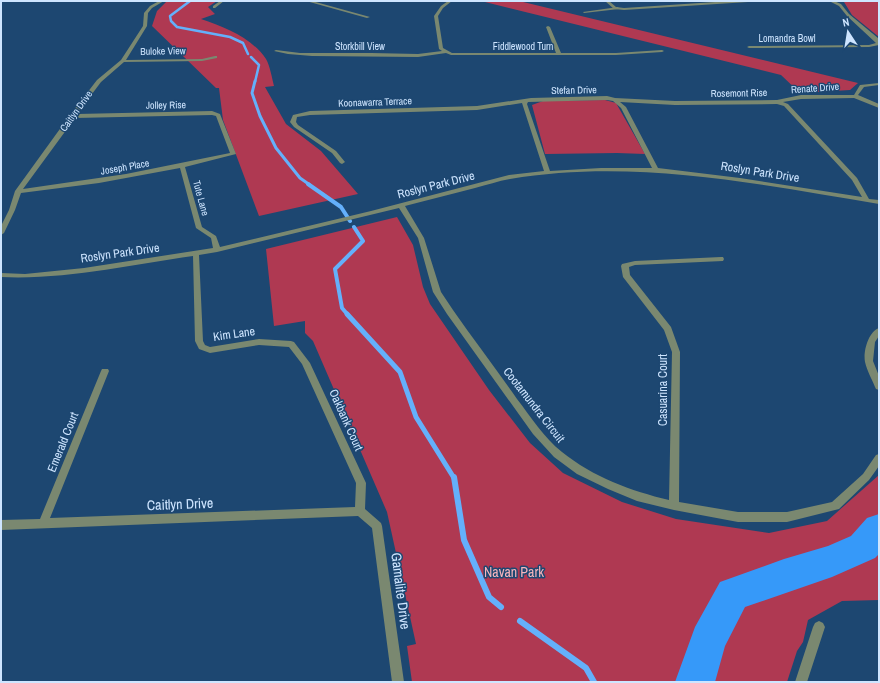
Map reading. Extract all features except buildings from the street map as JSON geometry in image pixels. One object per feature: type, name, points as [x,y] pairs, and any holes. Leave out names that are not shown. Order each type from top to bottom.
[{"type":"street","name":"Caitlyn Drive","points":[[1,233],[12,210],[18,190],[98,81],[123,61],[144,26],[146,13],[162,1]]},
{"type":"street","points":[[214,7],[222,1]]},
{"type":"street","points":[[308,1],[368,17]]},
{"type":"street","points":[[445,52],[440,47],[436,16],[442,7],[450,1]]},
{"type":"street","points":[[607,1],[615,8],[748,1]]},
{"type":"street","name":"Lomandra Bowl","points":[[749,47],[869,46],[878,44],[876,39],[848,15],[842,7],[831,1]]},
{"type":"street","points":[[548,27],[559,54]]},
{"type":"street","name":"Storkbill View","points":[[276,51],[308,55],[427,55],[445,52]]},
{"type":"street","name":"Fiddlewood Turn","points":[[445,52],[455,55],[616,54],[662,51]]},
{"type":"street","name":"Buloke View","points":[[123,61],[203,62],[215,57]]},
{"type":"street","points":[[879,84],[862,86],[855,96],[879,106]]},
{"type":"street","name":"Renate Drive","points":[[777,102],[801,97],[855,96]]},
{"type":"street","name":"Stefan Drive","points":[[526,101],[600,98],[615,100]]},
{"type":"street","points":[[615,100],[622,107],[656,170]]},
{"type":"street","name":"Rosemont Rise","points":[[615,100],[675,103],[777,102],[786,105],[855,179],[867,200]]},
{"type":"street","points":[[526,101],[524,104],[547,172]]},
{"type":"street","name":"Koonawarra Terrace","points":[[342,162],[334,152],[296,126],[293,122],[295,116],[310,113],[477,108],[526,101]]},
{"type":"street","name":"Jolley Rise","points":[[72,116],[212,113],[218,115],[233,154]]},
{"type":"street","name":"Joseph Place","points":[[18,190],[79,184],[182,166],[233,154]]},
{"type":"street","name":"Tute Lane","points":[[182,166],[199,228],[214,237],[217,250]]},
{"type":"street","name":"Roslyn Park Drive","points":[[1,275],[25,276],[84,270],[196,254],[324,225],[509,178],[547,172],[656,170],[706,175],[879,202]]},
{"type":"street","name":"Cootamundra Circuit","points":[[401,205],[421,238],[437,292],[536,431],[557,454],[580,471],[641,498],[674,506],[738,517],[787,517],[835,506],[866,477],[879,458]]},
{"type":"street","name":"Kim Lane","points":[[196,254],[199,341],[202,347],[210,350],[259,342],[291,344]]},
{"type":"street","name":"Casuarina Court","points":[[674,506],[676,352],[668,329],[626,275],[625,266],[635,263],[720,259]]},
{"type":"street","points":[[879,331],[870,341],[869,361],[879,387]]},
{"type":"street","name":"Oakbank Court","points":[[291,344],[306,363],[361,483],[360,512]]},
{"type":"street","name":"Emerald Court","points":[[43,523],[105,371]]},
{"type":"street","name":"Caitlyn Drive","points":[[1,526],[43,523],[360,512]]},
{"type":"street","name":"Gamalite Drive","points":[[360,512],[377,526],[398,682]]},
{"type":"street","points":[[801,682],[819,627]]},
{"type":"lane","points":[[584,12],[618,8]]},
{"type":"green space","points":[[167,1],[217,1],[208,7],[215,14],[201,19],[246,39],[260,52],[266,59],[274,86],[265,87],[286,124],[321,151],[358,194],[259,216],[223,120],[219,88],[216,88],[152,26],[157,11]]},
{"type":"green space","points":[[481,1],[519,1],[858,83],[850,90],[800,93],[781,75]]},
{"type":"green space","points":[[842,1],[879,1],[879,37],[852,15]]},
{"type":"green space","points":[[605,100],[616,103],[645,154],[545,154],[532,105],[543,101]]},
{"type":"green space","name":"Navan Park","points":[[397,217],[413,245],[423,287],[430,304],[489,390],[530,443],[563,473],[622,502],[676,519],[769,533],[827,521],[879,475],[879,600],[842,601],[808,620],[803,642],[797,651],[787,682],[412,682],[407,646],[416,644],[387,512],[313,341],[305,333],[305,321],[274,326],[266,249]]},
{"type":"waterway","points":[[190,1],[170,16],[171,21],[177,27],[230,37],[243,43],[248,54]]},
{"type":"waterway","points":[[251,57],[259,65],[255,82]]},
{"type":"waterway","points":[[255,81],[252,93],[260,116],[276,148],[300,178],[310,185]]},
{"type":"waterway","points":[[308,184],[341,207],[350,221]]},
{"type":"waterway","points":[[348,315],[342,308],[335,269],[363,241],[354,227]]},
{"type":"waterway","points":[[347,314],[400,372],[416,417],[454,478]]},
{"type":"waterway","points":[[454,477],[464,540],[489,597],[501,607]]},
{"type":"waterway","points":[[695,682],[708,640],[733,594],[832,561],[863,547],[879,529]]},
{"type":"waterway","points":[[520,621],[586,668],[594,682]]}]
